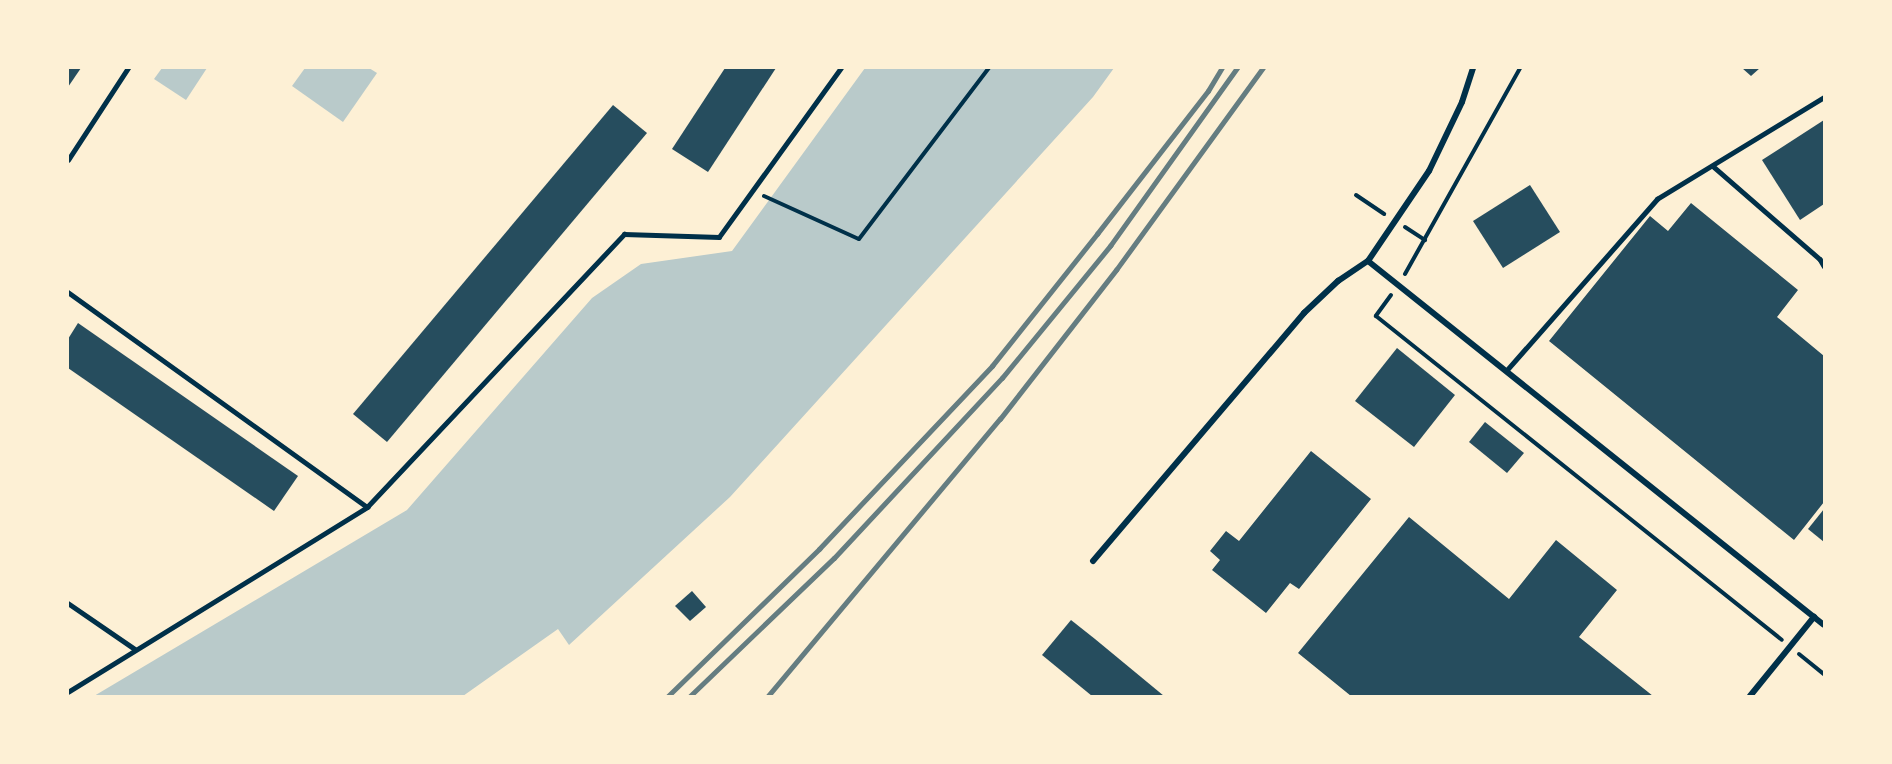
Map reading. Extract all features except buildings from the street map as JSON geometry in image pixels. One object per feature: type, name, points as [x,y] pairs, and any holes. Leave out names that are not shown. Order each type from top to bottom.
[{"type":"street","points":[[1093,561],[1304,313],[1338,281],[1368,261],[1429,171],[1462,102],[1473,68]]},
{"type":"street","points":[[1368,261],[1824,625]]},
{"type":"street","points":[[1750,696],[1814,616]]},
{"type":"lane","points":[[68,159],[128,68]]},
{"type":"lane","points":[[68,692],[367,507],[624,234],[719,237],[841,68]]},
{"type":"lane","points":[[1506,370],[1657,199],[1714,167],[1824,97]]},
{"type":"lane","points":[[1714,167],[1820,259],[1824,266]]},
{"type":"lane","points":[[68,292],[367,507]]},
{"type":"lane","points":[[68,603],[135,649]]},
{"type":"path","points":[[752,191],[859,239],[989,68]]},
{"type":"shaded area","points":[[162,68],[207,68],[186,100],[154,79]]},
{"type":"shaded area","points":[[305,68],[369,68],[377,73],[343,122],[292,86]]},
{"type":"shaded area","points":[[865,68],[1114,68],[1093,97],[730,497],[569,645],[558,629],[463,696],[94,696],[407,510],[592,298],[641,264],[732,251]]},
{"type":"railway","points":[[668,696],[819,549],[992,366],[1208,91],[1222,68]]},
{"type":"railway","points":[[690,696],[834,558],[1002,378],[1110,246],[1237,68]]},
{"type":"railway","points":[[768,696],[1000,419],[1116,270],[1263,68]]}]
